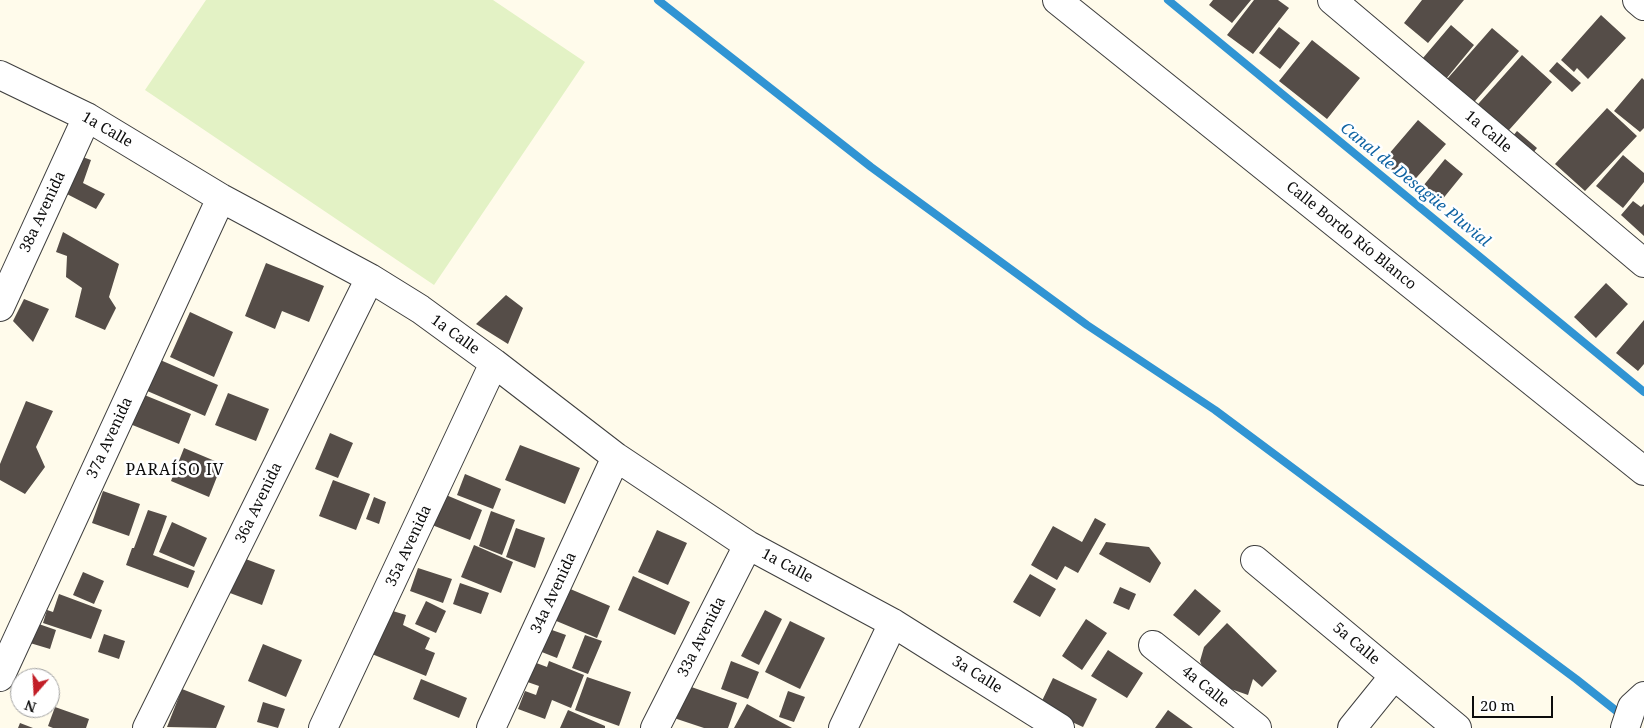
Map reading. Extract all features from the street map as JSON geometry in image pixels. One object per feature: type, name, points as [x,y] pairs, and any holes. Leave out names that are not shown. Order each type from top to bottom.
[{"type":"street","name":"Calle Bordo Río Blanco","points":[[1057,0],[1644,472]]},
{"type":"street","name":"1a Calle","points":[[1332,0],[1644,263]]},
{"type":"street","points":[[1637,0],[1644,6]]},
{"type":"street","name":"1a Calle","points":[[0,75],[87,117],[221,198],[370,278],[420,309],[494,363],[616,458],[748,545],[893,623]]},
{"type":"street","name":"38a Avenida","points":[[0,307],[87,117]]},
{"type":"street","name":"37a Avenida","points":[[0,677],[221,198]]},
{"type":"street","name":"36a Avenida","points":[[147,728],[370,278]]},
{"type":"street","name":"35a Avenida","points":[[323,728],[494,363]]},
{"type":"street","name":"34a Avenida","points":[[491,728],[616,458]]},
{"type":"street","name":"33a Avenida","points":[[655,728],[748,545]]},
{"type":"street","name":"5a Calle","points":[[1255,560],[1457,728]]},
{"type":"street","points":[[843,728],[893,623]]},
{"type":"street","name":"3a Calle","points":[[893,623],[1060,728]]},
{"type":"street","name":"4a Calle","points":[[1153,645],[1257,728]]},
{"type":"street","points":[[1352,728],[1394,676]]},
{"type":"street","points":[[1625,728],[1632,707],[1644,696]]},
{"type":"green space","points":[[206,0],[493,0],[585,62],[434,285],[145,90]]},
{"type":"building","points":[[1213,0],[1251,0],[1232,23],[1209,5]]},
{"type":"building","points":[[1254,0],[1278,0],[1289,8],[1253,54],[1227,35]]},
{"type":"building","points":[[1422,0],[1464,0],[1428,43],[1404,23]]},
{"type":"building","points":[[1601,15],[1626,38],[1588,79],[1577,68],[1574,72],[1561,60]]},
{"type":"building","points":[[1451,25],[1474,45],[1441,85],[1417,65]]},
{"type":"building","points":[[1279,27],[1300,43],[1280,69],[1259,53]]},
{"type":"building","points":[[1492,28],[1519,51],[1468,109],[1441,86]]},
{"type":"building","points":[[1312,40],[1360,78],[1327,119],[1279,81]]},
{"type":"building","points":[[1522,55],[1552,82],[1501,139],[1471,112]]},
{"type":"building","points":[[1557,62],[1581,83],[1572,92],[1549,71]]},
{"type":"building","points":[[1642,78],[1644,80],[1644,128],[1640,132],[1614,111]]},
{"type":"building","points":[[1607,108],[1637,136],[1585,191],[1555,164]]},
{"type":"building","points":[[1418,120],[1446,144],[1410,185],[1382,162]]},
{"type":"building","points":[[1517,131],[1537,148],[1529,158],[1508,142]]},
{"type":"building","points":[[74,154],[91,160],[83,183],[105,194],[96,209],[63,192]]},
{"type":"building","points":[[1623,155],[1644,173],[1644,182],[1623,208],[1596,186]]},
{"type":"building","points":[[1445,159],[1463,174],[1437,206],[1419,191]]},
{"type":"building","points":[[1633,201],[1641,207],[1644,204],[1644,236],[1621,215]]},
{"type":"building","points":[[63,232],[119,264],[109,297],[116,308],[105,330],[75,317],[82,288],[66,277],[67,256],[56,252]]},
{"type":"building","points":[[266,263],[324,286],[309,322],[282,311],[275,329],[245,316]]},
{"type":"building","points":[[1606,283],[1628,304],[1596,338],[1574,317]]},
{"type":"building","points":[[506,295],[523,308],[508,344],[476,324]]},
{"type":"building","points":[[24,299],[49,309],[33,342],[13,321]]},
{"type":"building","points":[[190,312],[233,332],[214,377],[170,357]]},
{"type":"building","points":[[1644,320],[1644,364],[1638,371],[1616,353]]},
{"type":"building","points":[[158,359],[218,385],[205,416],[145,390]]},
{"type":"building","points":[[228,393],[269,409],[256,441],[215,425]]},
{"type":"building","points":[[142,394],[191,414],[179,444],[130,424]]},
{"type":"building","points":[[26,401],[53,411],[36,447],[45,467],[25,494],[0,480],[0,464]]},
{"type":"building","points":[[330,433],[353,443],[338,478],[315,469]]},
{"type":"building","points":[[520,445],[580,468],[565,504],[505,480]]},
{"type":"building","points":[[184,448],[222,464],[209,497],[171,481]]},
{"type":"building","points":[[465,474],[501,489],[493,509],[457,495]]},
{"type":"building","points":[[333,480],[370,494],[356,530],[319,516]]},
{"type":"building","points":[[434,490],[482,510],[470,540],[422,521]]},
{"type":"building","points":[[103,491],[140,504],[129,536],[92,523]]},
{"type":"building","points":[[374,497],[386,502],[379,524],[366,519]]},
{"type":"building","points":[[148,510],[167,516],[153,555],[195,571],[188,588],[126,565]]},
{"type":"building","points":[[491,511],[515,520],[502,555],[479,546]]},
{"type":"building","points":[[1095,518],[1106,524],[1078,573],[1065,566],[1057,580],[1031,565],[1053,526],[1082,542]]},
{"type":"building","points":[[172,522],[207,538],[194,567],[159,552]]},
{"type":"building","points":[[516,528],[545,538],[535,568],[506,557]]},
{"type":"building","points":[[657,530],[687,543],[668,585],[638,572]]},
{"type":"building","points":[[1106,542],[1149,547],[1161,563],[1150,583],[1099,554]]},
{"type":"building","points":[[474,545],[513,562],[501,593],[461,577]]},
{"type":"building","points":[[235,555],[275,570],[262,605],[222,590]]},
{"type":"building","points":[[418,568],[452,579],[443,603],[410,591]]},
{"type":"building","points":[[83,572],[104,581],[94,604],[73,595]]},
{"type":"building","points":[[1030,574],[1056,589],[1040,617],[1013,602]]},
{"type":"building","points":[[633,576],[690,602],[675,635],[618,610]]},
{"type":"building","points":[[460,583],[489,593],[481,614],[453,604]]},
{"type":"building","points":[[1120,587],[1136,594],[1129,610],[1113,603]]},
{"type":"building","points":[[568,588],[610,606],[597,638],[554,620]]},
{"type":"building","points":[[1195,589],[1221,611],[1199,636],[1173,615]]},
{"type":"building","points":[[59,594],[102,610],[91,639],[43,623],[47,610],[53,612]]},
{"type":"building","points":[[426,601],[446,611],[436,633],[415,624]]},
{"type":"building","points":[[386,609],[406,615],[403,625],[430,638],[425,649],[435,653],[426,676],[367,652]]},
{"type":"building","points":[[765,610],[782,619],[759,665],[741,656]]},
{"type":"building","points":[[1086,619],[1107,633],[1082,670],[1062,656]]},
{"type":"building","points":[[790,621],[825,638],[800,689],[765,672]]},
{"type":"building","points":[[36,623],[56,630],[50,649],[30,643]]},
{"type":"building","points":[[1227,623],[1277,671],[1262,687],[1253,679],[1248,695],[1208,681],[1200,661],[1204,647]]},
{"type":"building","points":[[538,625],[566,635],[557,658],[529,647]]},
{"type":"building","points":[[104,634],[125,641],[119,659],[98,652]]},
{"type":"building","points":[[585,635],[602,641],[588,674],[572,668]]},
{"type":"building","points":[[263,644],[302,660],[286,697],[248,681]]},
{"type":"building","points":[[1108,650],[1143,673],[1127,698],[1091,676]]},
{"type":"building","points":[[523,658],[547,667],[549,661],[584,675],[571,708],[552,700],[545,719],[518,709],[525,691],[536,695],[539,686],[516,678]]},
{"type":"building","points":[[731,661],[759,672],[748,699],[721,689]]},
{"type":"building","points":[[587,677],[631,692],[619,726],[575,710]]},
{"type":"building","points":[[1053,678],[1097,699],[1083,727],[1039,707]]},
{"type":"building","points":[[421,679],[467,698],[459,718],[413,699]]},
{"type":"building","points":[[680,683],[737,703],[728,728],[704,728],[668,716]]},
{"type":"building","points":[[182,689],[225,706],[216,728],[167,727]]},
{"type":"building","points":[[788,691],[805,697],[794,722],[779,717]]},
{"type":"building","points":[[263,702],[285,709],[278,728],[257,722]]},
{"type":"building","points":[[747,704],[792,728],[734,728]]},
{"type":"building","points":[[60,709],[89,719],[86,728],[53,728],[48,726],[51,718],[60,718]]},
{"type":"building","points":[[568,710],[605,726],[605,728],[560,728]]},
{"type":"building","points":[[1168,710],[1193,728],[1155,728]]},
{"type":"building","points":[[20,723],[33,728],[18,728]]},
{"type":"waterway","points":[[658,0],[871,167],[1087,325],[1215,410],[1576,679],[1624,717]]},
{"type":"waterway","name":"Canal de Desagüe Pluvial","points":[[1168,0],[1644,392]]},
{"type":"district","name":"PARAÍSO IV","points":[[175,470]]}]
